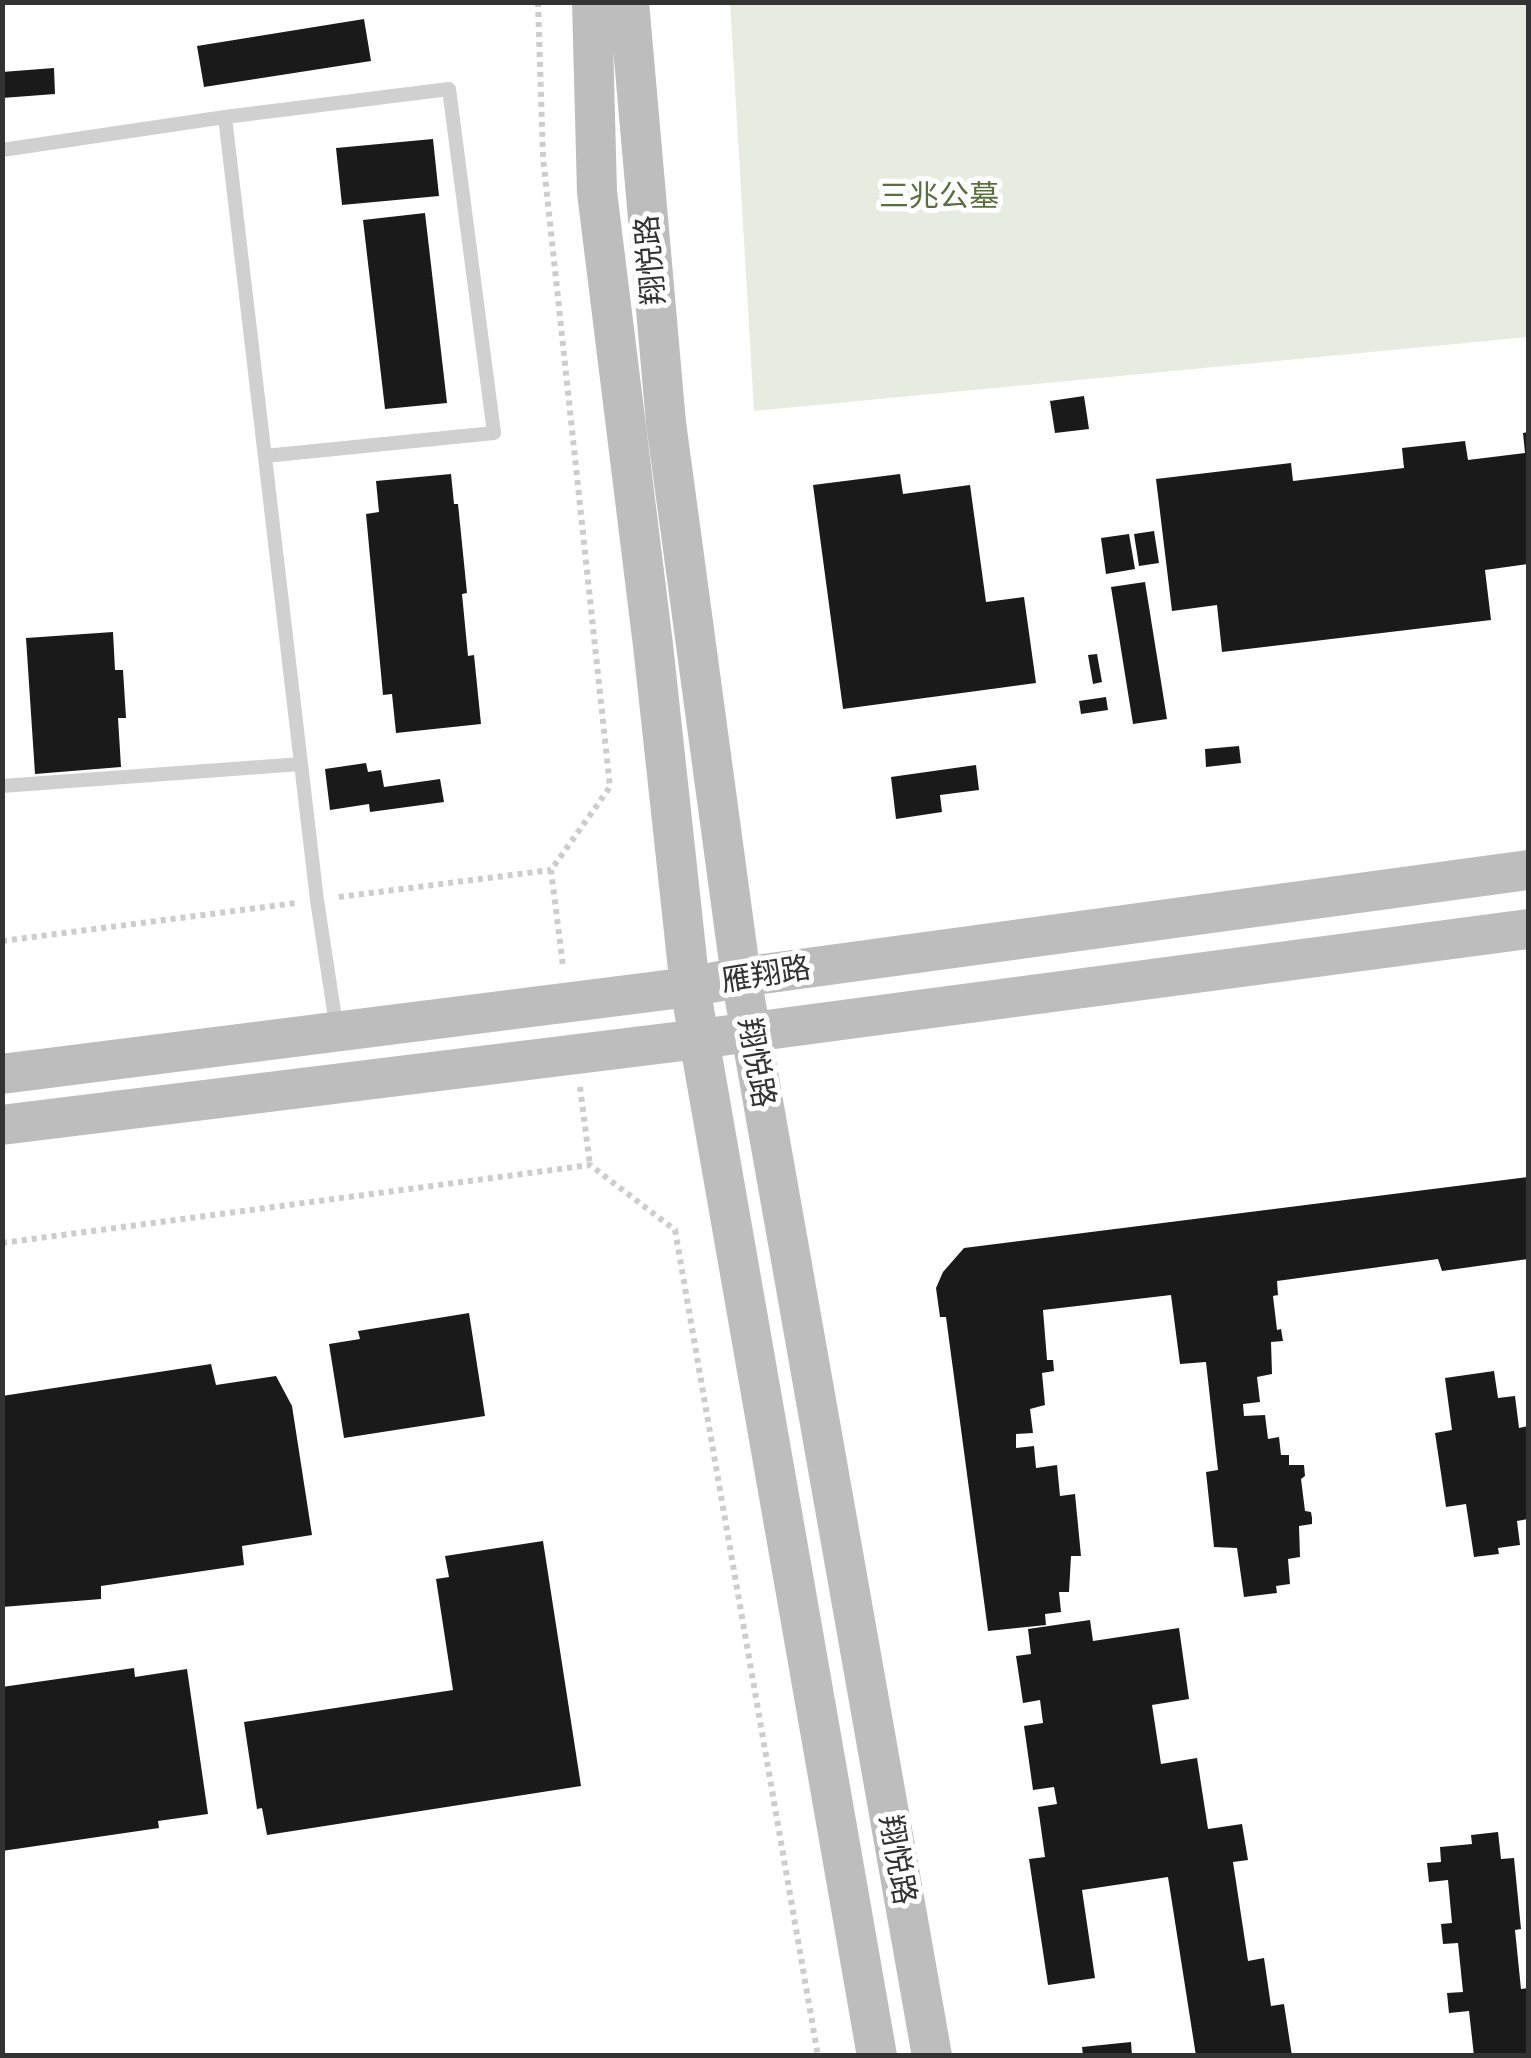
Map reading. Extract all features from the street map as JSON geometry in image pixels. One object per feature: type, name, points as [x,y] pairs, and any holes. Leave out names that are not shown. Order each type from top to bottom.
[{"type":"street","name":"翔悦路","points":[[592,2],[597,192],[690,987],[878,2056]]},
{"type":"street","name":"翔悦路","points":[[630,2],[666,423],[741,977],[932,2056]]},
{"type":"street","name":"雁翔路","points":[[2,1074],[690,987],[1528,870]]},
{"type":"street","name":"雁翔路","points":[[2,1125],[1528,929]]},
{"type":"lane","points":[[2,150],[224,117],[449,90],[494,433],[264,456]]},
{"type":"lane","points":[[224,117],[317,900],[338,1031]]},
{"type":"lane","points":[[2,786],[301,764]]},
{"type":"path","points":[[2,941],[550,870],[610,786],[543,157],[538,2]]},
{"type":"path","points":[[2,1242],[590,1165],[675,1230],[818,2056]]},
{"type":"green space","name":"三兆公墓","points":[[730,3],[1528,3],[1528,337],[754,411]]},
{"type":"building","points":[[364,19],[371,61],[204,87],[197,46]]},
{"type":"building","points":[[54,68],[55,94],[2,98],[2,72]]},
{"type":"building","points":[[433,139],[439,196],[342,205],[336,148]]},
{"type":"building","points":[[425,213],[447,403],[385,409],[363,220]]},
{"type":"building","points":[[1084,396],[1089,429],[1055,433],[1050,401]]},
{"type":"building","points":[[1528,432],[1528,564],[1485,570],[1491,620],[1222,652],[1217,605],[1172,611],[1156,479],[1291,463],[1293,481],[1404,468],[1402,448],[1465,441],[1468,460],[1525,453],[1523,433]]},
{"type":"building","points":[[451,474],[467,593],[462,594],[468,656],[474,655],[481,724],[396,733],[392,694],[383,695],[366,514],[379,512],[376,481]]},
{"type":"building","points":[[900,474],[903,494],[970,485],[986,602],[1024,597],[1036,683],[843,709],[813,485]]},
{"type":"building","points":[[1154,531],[1159,563],[1139,566],[1134,534]]},
{"type":"building","points":[[1129,534],[1135,569],[1106,574],[1101,538]]},
{"type":"building","points":[[1145,582],[1167,719],[1133,724],[1111,587]]},
{"type":"building","points":[[113,632],[115,670],[123,670],[126,718],[118,718],[121,767],[35,774],[26,638]]},
{"type":"building","points":[[1097,654],[1102,682],[1093,684],[1088,655]]},
{"type":"building","points":[[1106,697],[1108,710],[1081,714],[1079,701]]},
{"type":"building","points":[[1239,746],[1241,763],[1206,767],[1205,749]]},
{"type":"building","points":[[366,763],[368,772],[381,770],[384,787],[440,779],[444,802],[370,812],[369,804],[330,810],[325,769]]},
{"type":"building","points":[[976,765],[979,790],[940,795],[942,812],[896,819],[891,777]]},
{"type":"building","points":[[1528,1177],[1528,1259],[1442,1271],[1438,1259],[1277,1281],[1278,1295],[1273,1296],[1277,1330],[1281,1329],[1283,1341],[1271,1342],[1272,1374],[1257,1377],[1260,1402],[1243,1404],[1244,1416],[1265,1415],[1268,1439],[1279,1437],[1281,1455],[1289,1455],[1289,1465],[1304,1465],[1305,1476],[1301,1479],[1305,1511],[1311,1512],[1312,1524],[1299,1526],[1300,1557],[1288,1559],[1290,1584],[1276,1586],[1277,1593],[1244,1597],[1237,1548],[1214,1547],[1206,1472],[1218,1470],[1206,1362],[1180,1364],[1171,1295],[1043,1310],[1047,1360],[1053,1360],[1054,1371],[1042,1373],[1045,1405],[1030,1409],[1033,1433],[1016,1434],[1016,1448],[1034,1446],[1036,1468],[1057,1465],[1060,1496],[1075,1494],[1081,1556],[1071,1556],[1069,1592],[1059,1592],[1061,1612],[1045,1614],[1046,1625],[988,1631],[946,1317],[940,1317],[936,1288],[943,1272],[964,1248]]},
{"type":"building","points":[[469,1313],[485,1416],[344,1438],[329,1344],[360,1339],[358,1331]]},
{"type":"building","points":[[211,1364],[216,1385],[276,1376],[292,1406],[312,1535],[242,1546],[244,1565],[101,1586],[101,1599],[2,1607],[2,1396]]},
{"type":"building","points":[[1494,1371],[1498,1398],[1515,1396],[1519,1428],[1528,1426],[1528,1519],[1517,1521],[1520,1545],[1498,1548],[1499,1554],[1474,1557],[1466,1504],[1446,1507],[1435,1433],[1452,1430],[1445,1378]]},
{"type":"building","points":[[543,1541],[581,1786],[267,1835],[262,1808],[257,1809],[244,1722],[453,1690],[436,1579],[449,1577],[445,1556]]},
{"type":"building","points":[[1090,1620],[1093,1641],[1179,1628],[1189,1699],[1152,1705],[1161,1764],[1197,1758],[1208,1829],[1242,1824],[1248,1860],[1233,1862],[1248,1961],[1264,1958],[1271,2006],[1284,2004],[1292,2056],[1196,2056],[1168,1877],[1082,1890],[1095,1978],[1048,1985],[1029,1859],[1045,1857],[1038,1807],[1057,1804],[1054,1787],[1033,1790],[1024,1726],[1043,1723],[1040,1700],[1023,1703],[1016,1656],[1031,1654],[1028,1629]]},
{"type":"building","points":[[134,1668],[135,1677],[187,1669],[208,1814],[158,1821],[159,1828],[2,1851],[2,1687]]},
{"type":"building","points":[[1498,1832],[1501,1859],[1514,1858],[1521,1929],[1515,1930],[1521,1989],[1528,1988],[1528,2056],[1474,2056],[1469,2011],[1449,2013],[1447,1993],[1463,1992],[1458,1943],[1443,1944],[1441,1924],[1452,1923],[1448,1880],[1429,1882],[1427,1863],[1441,1862],[1440,1847],[1472,1844],[1471,1835]]},
{"type":"building","points":[[1131,2042],[1132,2056],[1083,2056],[1082,2047]]}]
